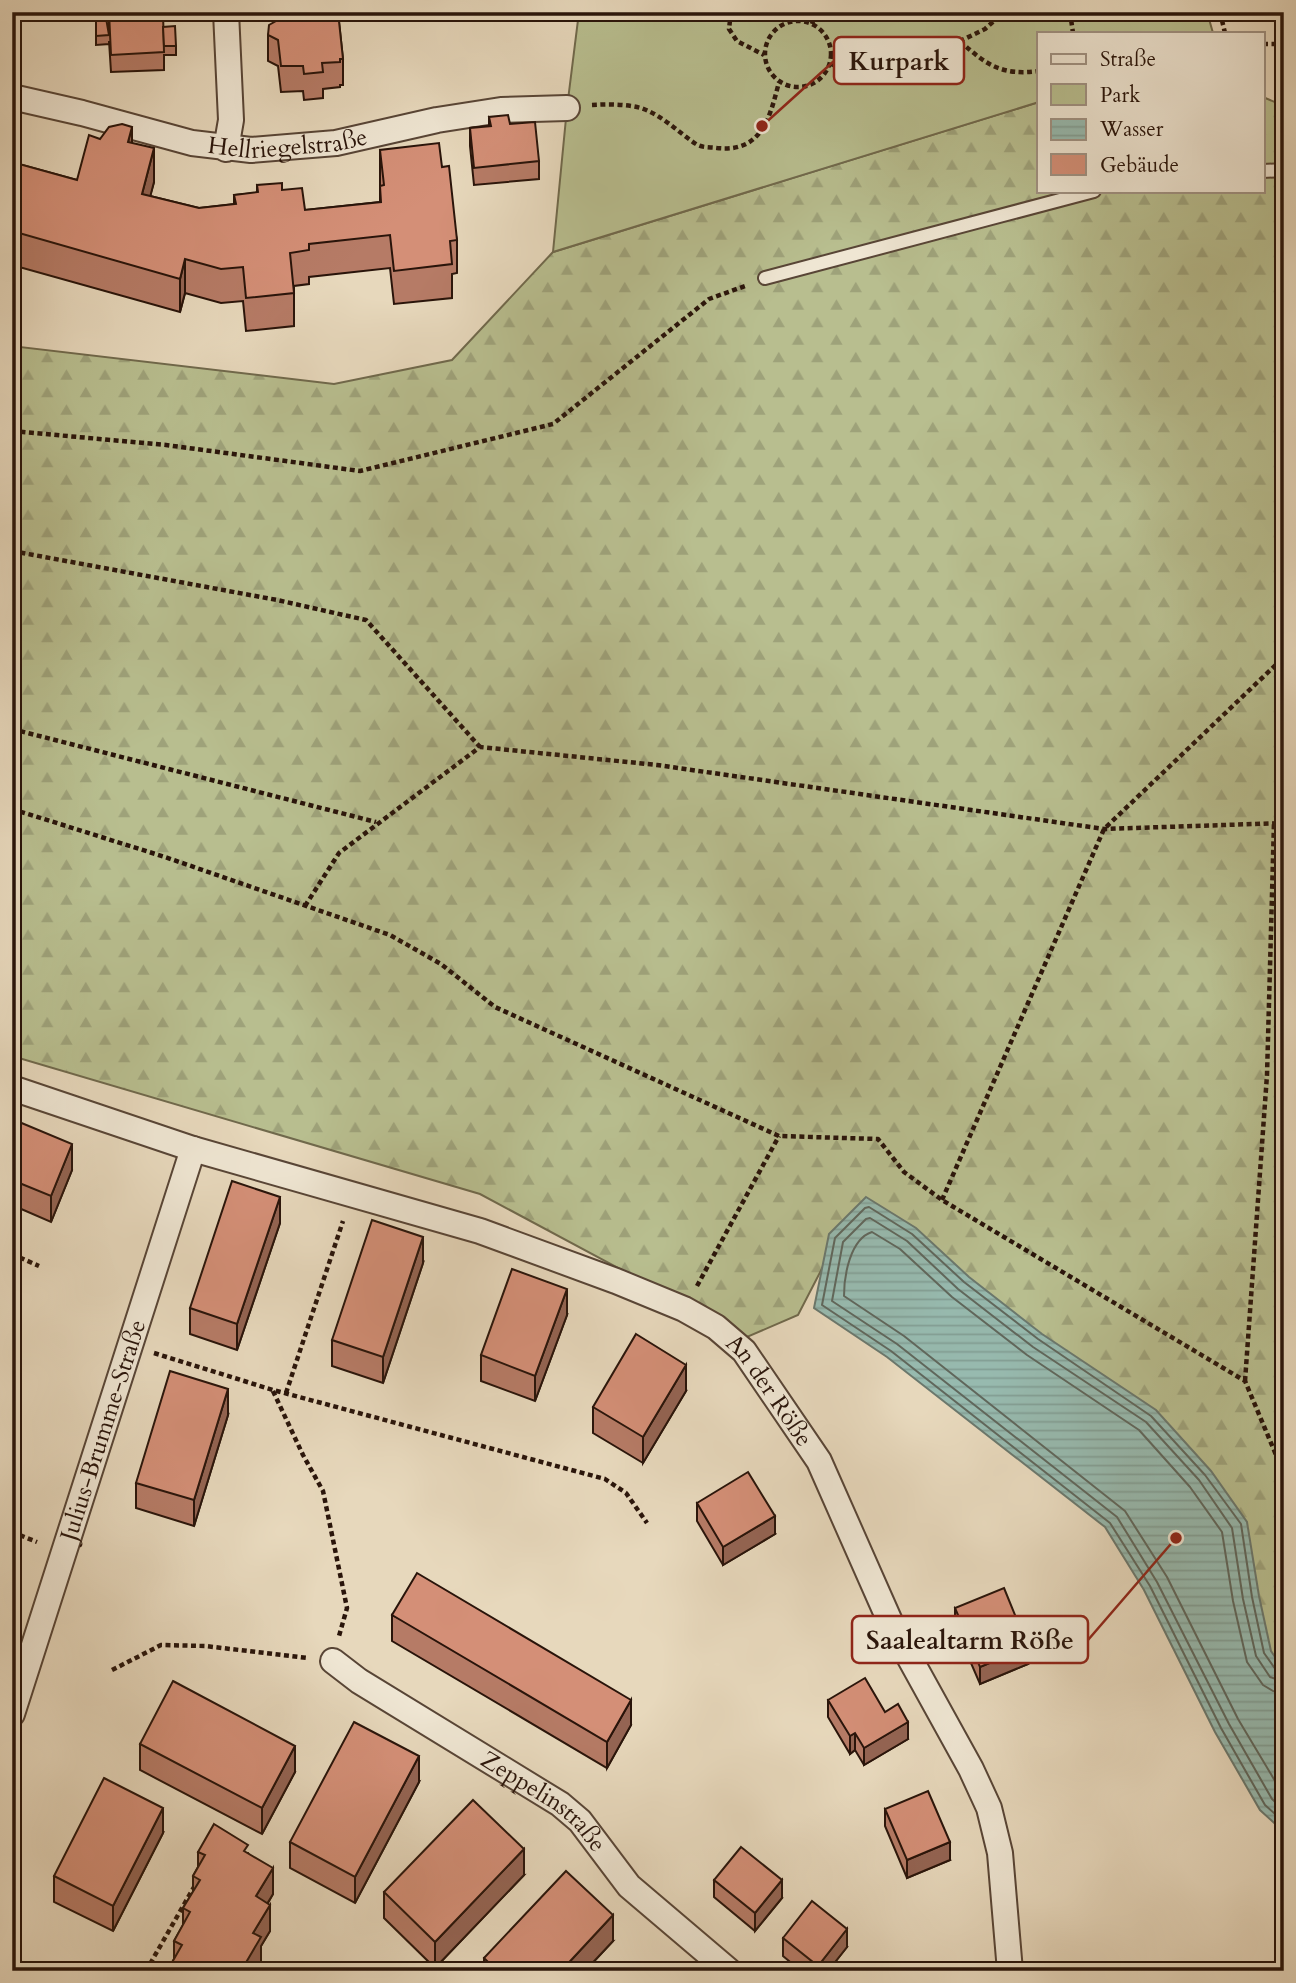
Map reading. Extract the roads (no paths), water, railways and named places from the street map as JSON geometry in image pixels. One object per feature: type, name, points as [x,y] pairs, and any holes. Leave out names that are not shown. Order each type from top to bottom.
[{"type":"street","points":[[226,12],[231,120],[226,149]]},
{"type":"street","name":"Hellriegelstraße","points":[[12,97],[82,113],[192,144],[251,150],[336,144],[437,120],[488,112],[567,108]]},
{"type":"street","name":"An der Röße","points":[[12,1088],[193,1149],[480,1231],[616,1280],[684,1309],[716,1327],[744,1351],[819,1461],[892,1626],[971,1769],[989,1808],[1000,1853],[1010,1971]]},
{"type":"street","name":"Julius-Brumme-Straße","points":[[12,1714],[193,1149]]},
{"type":"street","name":"Zeppelinstraße","points":[[333,1661],[359,1681],[560,1804],[580,1821],[629,1886],[729,1971]]},
{"type":"lane","points":[[1264,171],[1284,170]]},
{"type":"lane","points":[[765,278],[1090,192]]},
{"type":"water","points":[[866,1197],[916,1228],[969,1277],[1042,1334],[1156,1410],[1211,1471],[1247,1522],[1271,1651],[1284,1670],[1284,1832],[1260,1810],[1215,1732],[1144,1590],[1105,1527],[887,1357],[814,1308],[829,1234]]},
{"type":"place","name":"Kurpark","points":[[762,126]]},
{"type":"place","name":"Saalealtarm Röße","points":[[1176,1538]]}]
